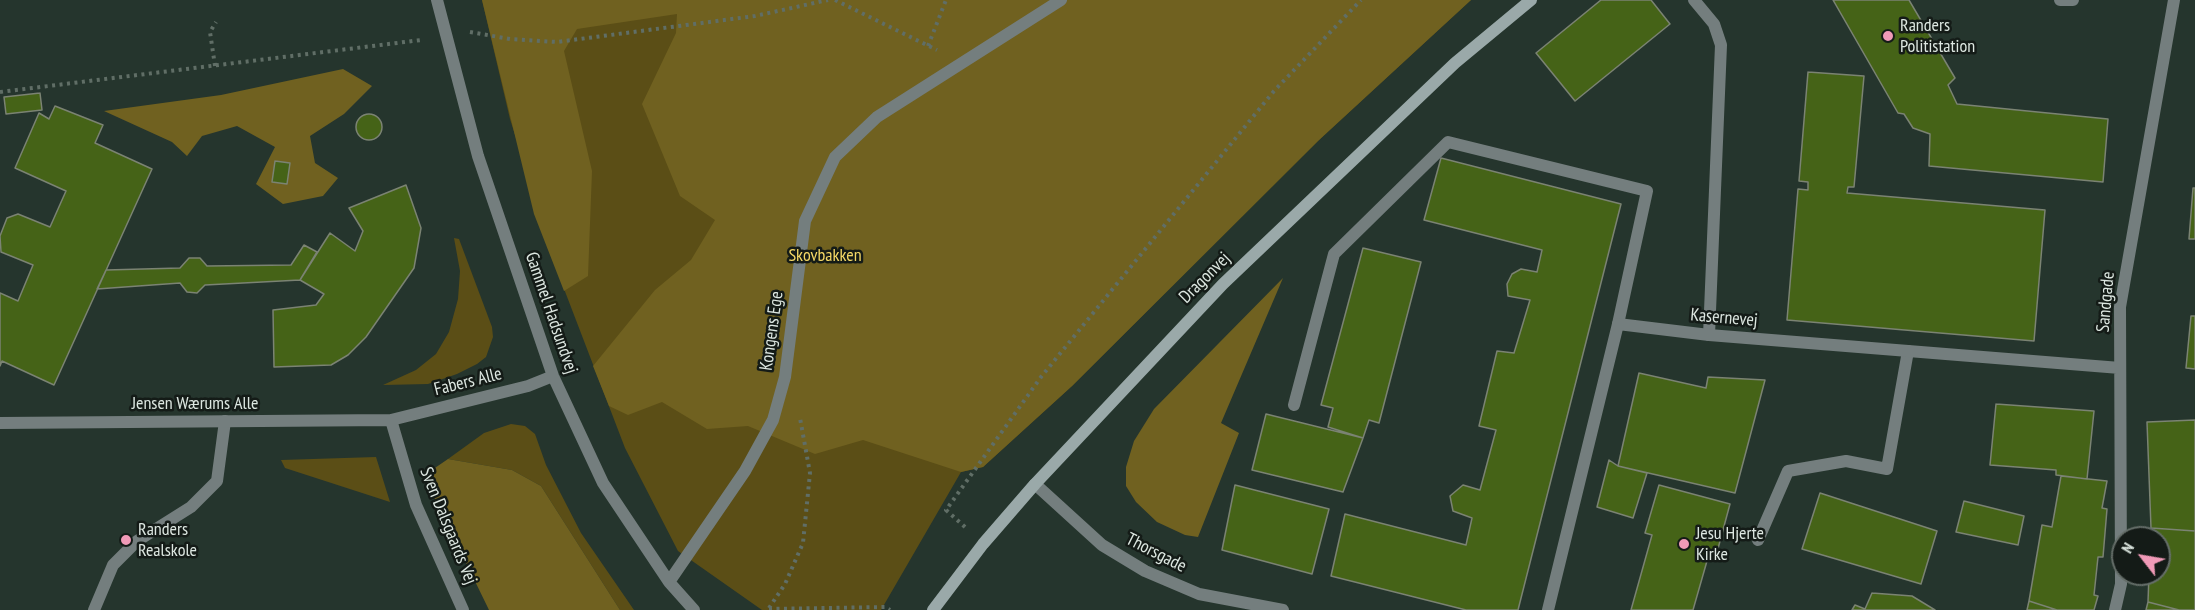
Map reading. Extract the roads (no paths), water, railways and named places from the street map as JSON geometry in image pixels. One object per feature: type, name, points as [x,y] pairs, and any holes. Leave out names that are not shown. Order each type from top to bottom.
[{"type":"main road","name":"Dragonvej","points":[[933,610],[983,544],[1035,484],[1223,284],[1455,63],[1531,0]]},
{"type":"street","name":"Gammel Hadsundvej","points":[[437,0],[478,156],[553,376],[603,483],[669,582],[694,610]]},
{"type":"street","name":"Kongens Ege","points":[[669,582],[745,471],[773,420],[785,377],[805,221],[835,157],[877,117],[1061,0]]},
{"type":"street","points":[[1694,0],[1714,24],[1721,45],[1709,335]]},
{"type":"street","points":[[2060,0],[2073,0]]},
{"type":"street","name":"Sandgade","points":[[2115,610],[2121,584],[2120,307],[2174,0]]},
{"type":"street","points":[[1294,405],[1334,254],[1448,142],[1647,191],[1618,324],[1548,610]]},
{"type":"street","name":"Kasernevej","points":[[1618,324],[1709,335],[2120,368]]},
{"type":"street","points":[[1758,540],[1788,471],[1846,461],[1887,469],[1908,351]]},
{"type":"street","name":"Fabers Alle","points":[[391,420],[528,386],[553,376]]},
{"type":"street","name":"Jensen Wærums Alle","points":[[0,423],[391,420]]},
{"type":"street","name":"Sven Dalsgaards Vej","points":[[391,420],[416,505],[464,610]]},
{"type":"street","points":[[94,610],[113,565],[137,541],[191,507],[216,481],[225,421]]},
{"type":"street","name":"Thorsgade","points":[[1035,484],[1102,545],[1145,571],[1199,594],[1284,610]]},
{"type":"place","name":"Randers Politistation","points":[[1888,36]]},
{"type":"place","name":"Randers Realskole","points":[[126,540]]},
{"type":"place","name":"Jesu Hjerte Kirke","points":[[1684,544]]},
{"type":"park label","name":"Skovbakken","points":[[825,256]]}]
